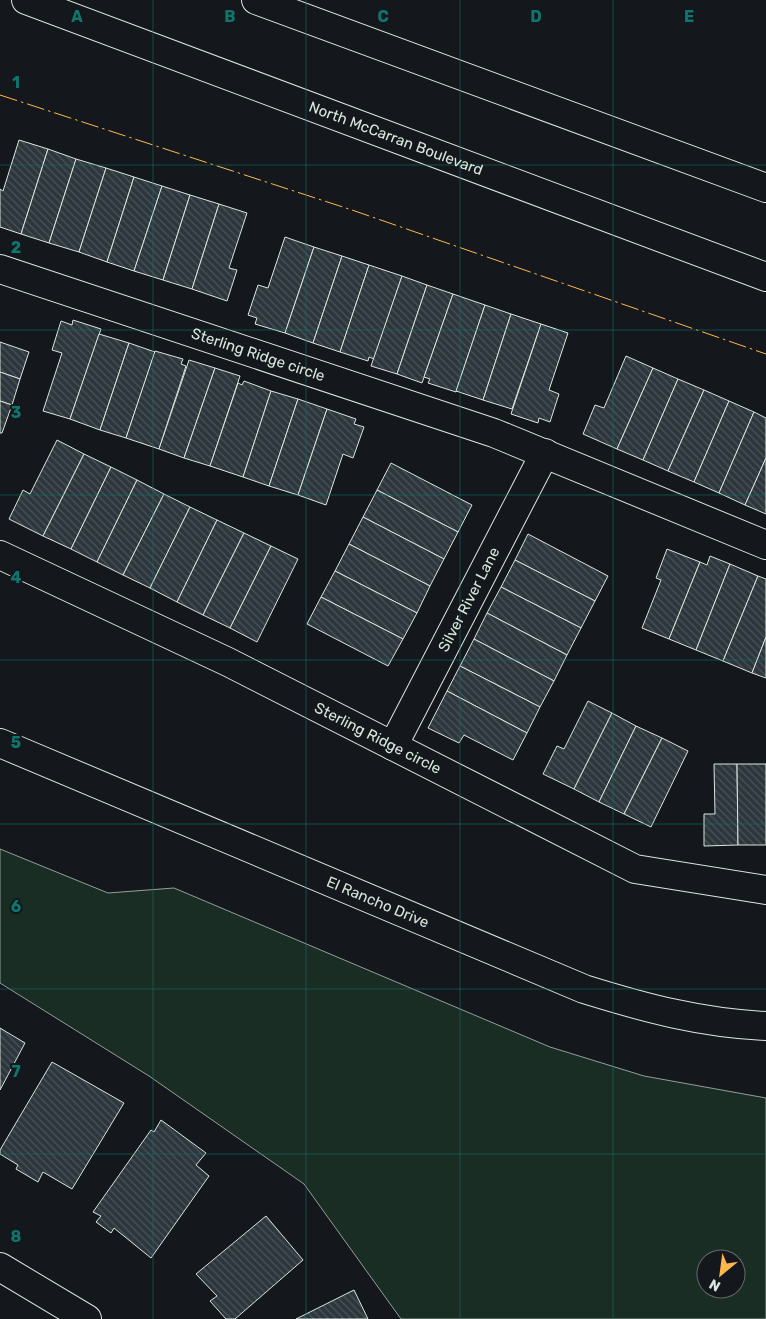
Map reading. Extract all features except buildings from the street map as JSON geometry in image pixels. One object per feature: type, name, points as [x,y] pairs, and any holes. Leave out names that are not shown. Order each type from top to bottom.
[{"type":"main road","name":"North McCarran Boulevard","points":[[26,0],[766,277]]},
{"type":"main road","points":[[256,0],[766,188]]},
{"type":"main road","name":"Sterling Ridge circle","points":[[0,269],[494,433],[766,545]]},
{"type":"main road","name":"Silver River Lane","points":[[393,746],[545,453]]},
{"type":"main road","name":"Sterling Ridge circle","points":[[0,555],[228,662],[635,869],[766,890]]},
{"type":"main road","name":"El Rancho Drive","points":[[0,743],[584,989],[658,1011],[736,1024],[766,1026]]},
{"type":"main road","points":[[0,1267],[87,1319]]},
{"type":"green space","points":[[0,849],[108,893],[174,888],[550,1047],[644,1076],[766,1098],[766,1319],[401,1319],[304,1184],[149,1076],[0,983]]},
{"type":"power","points":[[0,95],[352,210],[766,354]]}]
